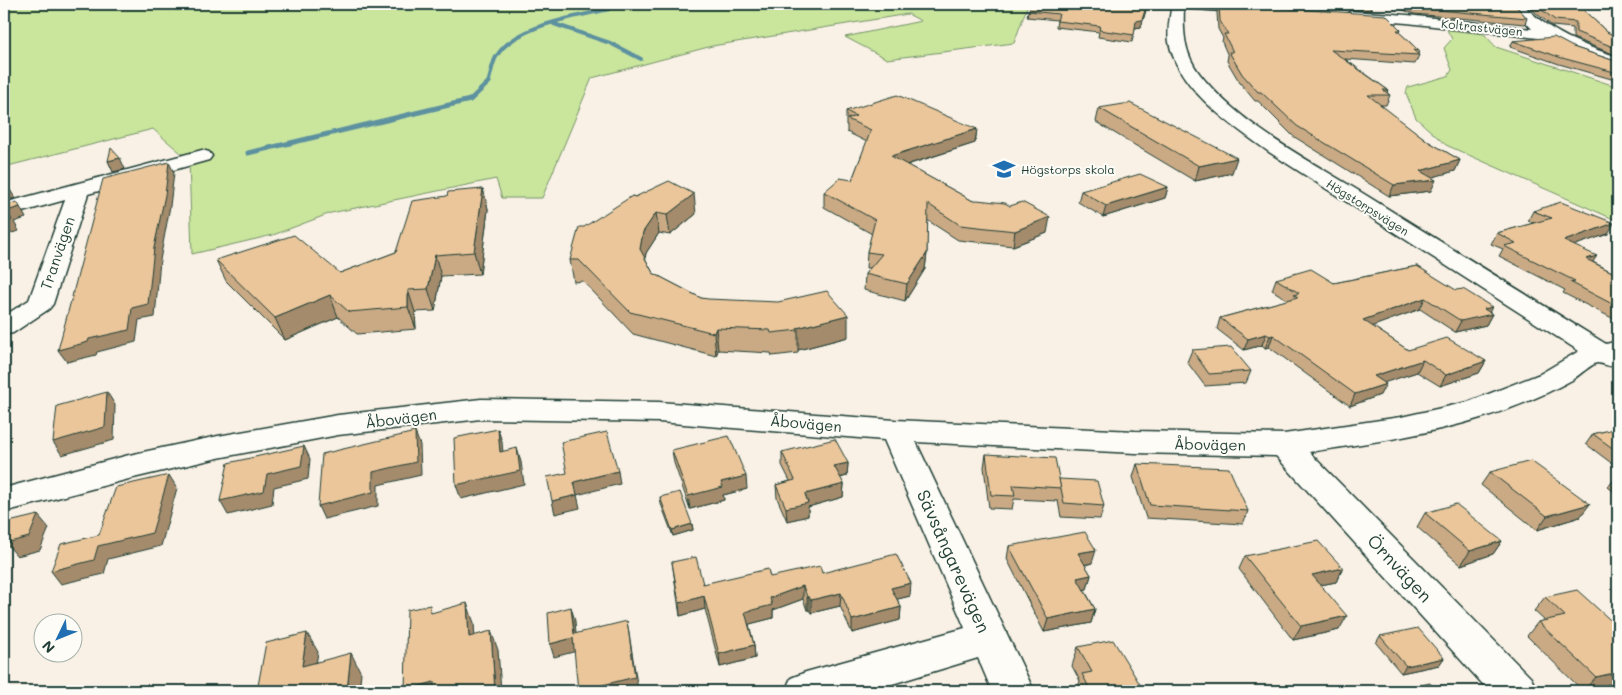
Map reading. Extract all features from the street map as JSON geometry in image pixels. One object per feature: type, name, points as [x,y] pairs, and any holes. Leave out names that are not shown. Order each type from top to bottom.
[{"type":"street","points":[[1178,4],[1269,7]]},
{"type":"street","name":"Högstorpsvägen","points":[[1178,4],[1176,32],[1178,45],[1183,57],[1199,85],[1229,114],[1276,148],[1612,355]]},
{"type":"street","points":[[1398,4],[1407,19]]},
{"type":"street","points":[[1516,4],[1547,34],[1562,43],[1618,62]]},
{"type":"street","name":"Koltrastvägen","points":[[1334,14],[1407,19],[1547,34]]},
{"type":"street","name":"Tranvägen","points":[[4,210],[202,156]]},
{"type":"street","name":"Tranvägen","points":[[4,327],[40,304],[79,189]]},
{"type":"street","name":"Åbovägen","points":[[4,500],[218,447],[338,425],[481,409],[659,412],[895,430],[1135,442],[1284,445],[1400,426],[1476,410],[1550,380],[1571,369],[1584,358],[1612,355]]},
{"type":"street","name":"Sävsångarevägen","points":[[895,430],[1013,691]]},
{"type":"street","name":"Örnvägen","points":[[1284,445],[1516,691]]},
{"type":"street","points":[[806,691],[990,638]]},
{"type":"green space","points":[[4,4],[1028,4],[1014,43],[887,59],[845,37],[921,21],[908,14],[712,46],[592,78],[542,198],[502,198],[496,179],[331,213],[273,235],[192,254],[189,160],[153,129],[4,167]]},
{"type":"green space","points":[[1447,30],[1484,34],[1496,47],[1618,87],[1618,221],[1446,145],[1416,118],[1406,93],[1408,87],[1448,76],[1452,70],[1444,48],[1452,39]]},
{"type":"building","points":[[1032,4],[1147,4],[1142,20],[1136,21],[1134,35],[1099,30],[1100,26],[1057,21],[1059,14],[1028,11]]},
{"type":"building","points":[[1219,4],[1386,15],[1401,30],[1397,30],[1419,51],[1413,50],[1419,55],[1331,50],[1388,90],[1383,90],[1390,95],[1368,95],[1429,142],[1460,160],[1420,171],[1436,180],[1394,185],[1297,126],[1261,92],[1258,92],[1242,74],[1229,52],[1233,52],[1224,34],[1228,34],[1220,21]]},
{"type":"building","points":[[1404,4],[1514,4],[1527,18],[1416,8]]},
{"type":"building","points":[[1534,4],[1577,4],[1607,32],[1618,38],[1618,49],[1576,32],[1576,22],[1555,20]]},
{"type":"building","points":[[1554,37],[1573,47],[1618,62],[1618,73],[1562,58],[1513,41]]},
{"type":"building","points":[[897,95],[977,129],[891,156],[973,201],[1005,203],[1010,206],[1022,202],[1050,217],[1015,231],[960,225],[928,204],[927,253],[907,284],[865,274],[882,254],[867,252],[875,220],[824,192],[840,178],[852,180],[871,130],[847,119],[856,116],[846,111]]},
{"type":"building","points":[[1130,103],[1237,158],[1199,166],[1099,108]]},
{"type":"building","points":[[111,148],[120,158],[108,161]]},
{"type":"building","points":[[169,162],[165,195],[154,248],[148,304],[132,308],[129,330],[89,339],[88,342],[58,350],[103,179]]},
{"type":"building","points":[[1140,174],[1168,187],[1106,206],[1081,191]]},
{"type":"building","points":[[4,180],[8,187],[4,189]]},
{"type":"building","points":[[669,181],[694,194],[667,215],[656,213],[643,232],[640,249],[653,273],[701,298],[708,299],[778,302],[827,291],[848,315],[797,328],[798,330],[771,333],[770,330],[716,328],[714,333],[630,312],[579,260],[570,260],[579,227],[584,227],[632,196],[635,197]]},
{"type":"building","points":[[483,189],[474,252],[435,255],[428,289],[408,290],[408,307],[349,312],[330,295],[275,318],[216,260],[294,235],[340,273],[396,252],[412,201],[447,196],[448,192]]},
{"type":"building","points":[[17,202],[20,207],[7,211],[12,220],[4,222],[4,206]]},
{"type":"building","points":[[1561,202],[1614,223],[1564,241],[1597,256],[1586,259],[1618,275],[1618,307],[1570,282],[1575,281],[1504,246],[1516,243],[1497,233],[1552,218],[1533,211]]},
{"type":"building","points":[[1417,266],[1456,290],[1463,289],[1492,307],[1484,309],[1492,314],[1461,321],[1425,298],[1363,320],[1408,350],[1447,338],[1486,361],[1446,375],[1423,360],[1374,376],[1386,384],[1355,394],[1273,335],[1266,334],[1248,339],[1220,318],[1298,297],[1294,295],[1299,293],[1276,279],[1311,269],[1334,283]]},
{"type":"building","points":[[1231,347],[1251,371],[1209,374],[1192,350]]},
{"type":"building","points":[[107,392],[105,427],[53,442],[57,406]]},
{"type":"building","points":[[1618,428],[1618,452],[1593,434]]},
{"type":"building","points":[[498,429],[500,452],[517,448],[520,471],[456,485],[454,438]]},
{"type":"building","points":[[415,432],[416,462],[373,472],[373,492],[318,506],[322,454]]},
{"type":"building","points":[[607,432],[618,471],[574,482],[577,495],[552,501],[547,477],[567,473],[561,442]]},
{"type":"building","points":[[729,436],[746,476],[721,482],[723,487],[688,496],[672,450]]},
{"type":"building","points":[[835,439],[848,463],[834,466],[844,484],[805,494],[808,503],[786,508],[776,485],[795,480],[782,452]]},
{"type":"building","points":[[304,446],[301,466],[267,474],[264,491],[220,501],[228,463]]},
{"type":"building","points":[[986,454],[1055,458],[1061,488],[1013,485],[1015,496],[991,495]]},
{"type":"building","points":[[1531,461],[1590,504],[1547,516],[1490,472]]},
{"type":"building","points":[[1137,464],[1229,468],[1248,511],[1150,505]]},
{"type":"building","points":[[169,475],[152,533],[98,546],[94,560],[51,571],[61,544],[99,535],[116,487]]},
{"type":"building","points":[[1059,479],[1097,481],[1104,506],[1064,503]]},
{"type":"building","points":[[680,492],[692,524],[672,530],[660,497]]},
{"type":"building","points":[[1456,504],[1502,541],[1470,551],[1425,513]]},
{"type":"building","points":[[38,515],[29,537],[6,543],[9,522]]},
{"type":"building","points":[[1085,532],[1096,550],[1078,553],[1091,575],[1077,578],[1095,609],[1048,619],[1009,546]]},
{"type":"building","points":[[1318,541],[1343,568],[1312,575],[1347,616],[1301,626],[1245,556]]},
{"type":"building","points":[[896,554],[911,583],[891,588],[901,607],[852,620],[841,593],[811,600],[807,597],[803,586],[770,598],[772,605],[745,612],[754,645],[719,654],[704,596],[679,603],[672,562],[696,557],[703,584],[768,569],[770,577],[820,566],[822,573]]},
{"type":"building","points":[[1577,590],[1618,627],[1618,672],[1596,677],[1538,622],[1565,616],[1545,597]]},
{"type":"building","points":[[467,603],[469,637],[491,631],[495,691],[434,691],[434,682],[405,690],[407,610],[430,605],[431,613]]},
{"type":"building","points":[[571,607],[574,634],[627,621],[635,677],[578,691],[573,638],[550,644],[548,613]]},
{"type":"building","points":[[1418,628],[1444,658],[1406,666],[1380,636]]},
{"type":"building","points":[[307,633],[302,666],[351,653],[347,691],[257,691],[266,643]]},
{"type":"building","points":[[1113,640],[1144,691],[1091,691],[1082,674],[1092,672],[1078,647]]},
{"type":"building","points":[[1430,683],[1437,691],[1395,691]]},
{"type":"building","points":[[1179,686],[1182,691],[1158,691]]},
{"type":"waterway","points":[[488,83],[496,57],[505,46],[517,37],[563,19],[609,9]]},
{"type":"waterway","points":[[554,24],[610,43],[641,59]]},
{"type":"waterway","points":[[248,153],[470,100],[488,83]]},
{"type":"place","name":"Högstorps skola","points":[[1004,169]]}]
